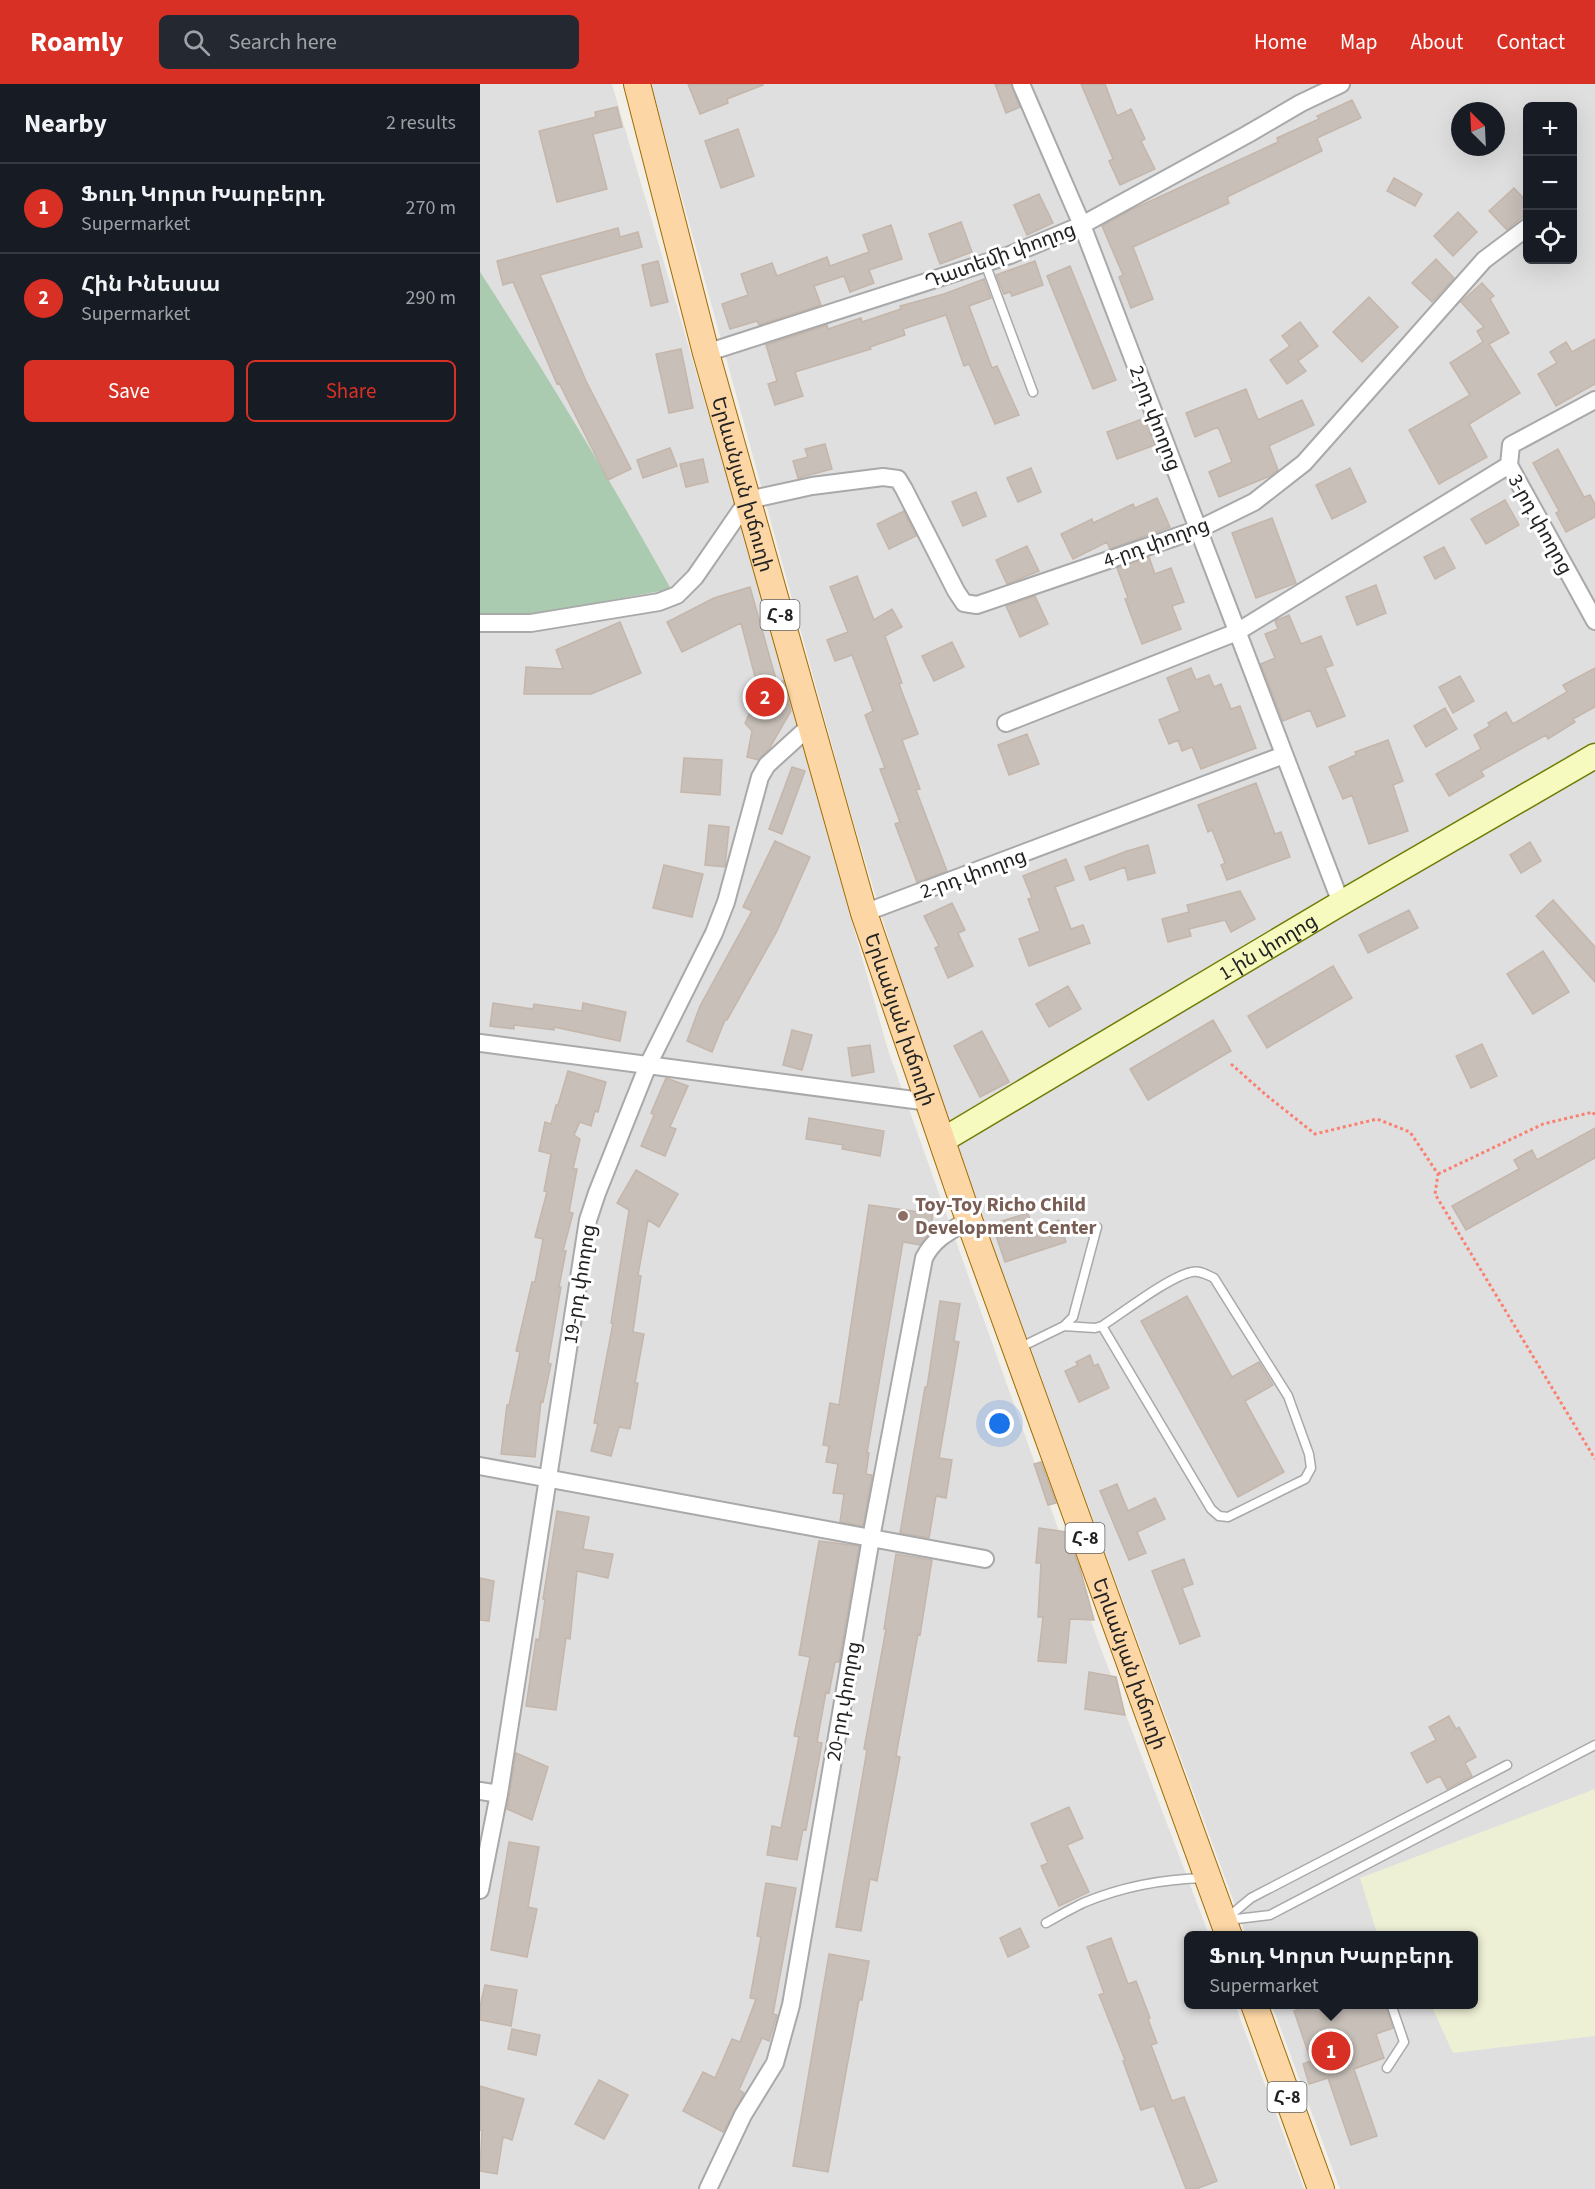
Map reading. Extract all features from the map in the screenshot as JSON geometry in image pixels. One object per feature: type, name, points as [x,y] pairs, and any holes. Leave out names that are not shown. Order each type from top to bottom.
[{"type":"main road","name":"Երևանյան խճուղի","points":[[637,84],[706,353],[864,913],[969,1220],[1227,1928]]},
{"type":"main road","name":"1-ին փողոց","points":[[943,1140],[1341,903],[1595,756]]},
{"type":"main road","name":"Հ-8","points":[[1258,2009],[1321,2189]]},
{"type":"street","name":"2-րդ փողոց","points":[[1021,84],[1082,225],[1341,903]]},
{"type":"street","name":"Դատեմի փողոց","points":[[706,353],[986,263],[1082,225],[1248,135],[1301,103],[1341,84]]},
{"type":"street","name":"4-րդ փողոց","points":[[748,500],[812,486],[883,477],[898,479],[956,591],[964,603],[977,605],[1199,529],[1254,502],[1304,463],[1484,260],[1523,230]]},
{"type":"street","name":"3-րդ փողոց","points":[[1595,400],[1511,446],[1509,465],[1595,621]]},
{"type":"street","points":[[1006,723],[1237,632],[1509,465]]},
{"type":"street","points":[[480,623],[531,623],[659,602],[677,595],[695,577],[748,500]]},
{"type":"street","name":"19-րդ փողոց","points":[[480,1890],[499,1794],[588,1220],[648,1065],[714,933],[726,902],[760,777],[767,765],[811,725]]},
{"type":"street","name":"2-րդ փողոց","points":[[864,913],[1284,755]]},
{"type":"street","points":[[480,1043],[929,1102]]},
{"type":"street","name":"20-րդ փողոց","points":[[708,2189],[743,2115],[775,2063],[791,2005],[871,1538],[924,1258],[931,1245],[941,1236],[969,1220]]},
{"type":"street","points":[[480,1467],[985,1559]]},
{"type":"street","points":[[480,1791],[499,1794]]},
{"type":"lane","points":[[986,263],[1033,392]]},
{"type":"lane","points":[[1016,1349],[1064,1326],[1073,1317],[1097,1227]]},
{"type":"lane","points":[[1064,1326],[1095,1328],[1102,1326],[1178,1277],[1194,1271],[1214,1278],[1288,1396],[1309,1454],[1311,1468],[1305,1479],[1228,1517],[1219,1516],[1211,1509],[1102,1326]]},
{"type":"lane","points":[[1227,1928],[1270,1915],[1595,1745]]},
{"type":"lane","points":[[1227,1928],[1251,1898],[1507,1765]]},
{"type":"lane","points":[[1046,1923],[1084,1903],[1126,1890],[1172,1879],[1209,1878]]},
{"type":"lane","points":[[1388,2068],[1404,2042],[1393,2009]]},
{"type":"path","points":[[1232,1065],[1315,1134],[1377,1119],[1410,1132],[1438,1174],[1435,1194],[1595,1459]]},
{"type":"path","points":[[1438,1174],[1543,1124],[1593,1112],[1595,1116]]},
{"type":"shaded area","points":[[480,84],[612,84],[729,485],[888,1050],[1097,1638],[1207,1931],[1184,1931],[1184,2009],[1236,2009],[1304,2189],[480,2189]]},
{"type":"shaded area","points":[[651,84],[1595,84],[1595,2189],[1340,2189],[1273,2009],[1478,2009],[1478,1931],[1245,1931],[927,1067],[849,807]]},
{"type":"green space","points":[[480,272],[578,429],[671,589],[521,617],[480,617]]},
{"type":"green space","points":[[1595,1789],[1595,2036],[1453,2053],[1433,2009],[1478,2009],[1478,1931],[1377,1931],[1360,1878]]},
{"type":"building","points":[[688,84],[763,85],[727,99],[728,103],[700,114]]},
{"type":"building","points":[[995,84],[1011,84],[1020,107],[1006,113]]},
{"type":"building","points":[[1081,84],[1105,84],[1117,116],[1131,109],[1145,139],[1141,141],[1155,169],[1120,185],[1109,161],[1113,159]]},
{"type":"building","points":[[1352,100],[1361,118],[1317,138],[1322,151],[1227,197],[1229,203],[1133,247],[1153,299],[1131,308],[1119,277],[1123,275],[1102,226],[1131,210],[1278,142],[1277,138],[1319,119],[1317,116]]},
{"type":"building","points":[[617,107],[622,127],[593,134],[607,189],[557,202],[539,131],[596,117],[595,112]]},
{"type":"building","points":[[738,129],[754,176],[721,188],[705,141]]},
{"type":"building","points":[[1394,178],[1422,194],[1415,206],[1387,191]]},
{"type":"building","points":[[1514,188],[1523,198],[1523,216],[1507,230],[1489,211]]},
{"type":"building","points":[[1039,194],[1053,223],[1027,235],[1014,205]]},
{"type":"building","points":[[1458,212],[1477,232],[1453,256],[1434,236]]},
{"type":"building","points":[[961,222],[972,252],[940,264],[929,234]]},
{"type":"building","points":[[891,225],[902,259],[869,270],[874,283],[850,292],[844,276],[814,286],[821,305],[759,325],[757,321],[730,329],[722,304],[748,295],[741,274],[772,263],[777,276],[827,257],[830,266],[869,252],[863,235]]},
{"type":"building","points":[[618,228],[620,237],[638,232],[642,247],[540,275],[586,381],[631,469],[608,480],[559,383],[557,384],[513,282],[503,285],[497,261]]},
{"type":"building","points":[[1436,259],[1454,278],[1432,302],[1412,283]]},
{"type":"building","points":[[658,261],[668,302],[651,306],[642,265]]},
{"type":"building","points":[[1035,261],[1043,285],[1012,296],[1010,292],[1004,294],[996,275]]},
{"type":"building","points":[[1070,266],[1116,380],[1093,389],[1047,276]]},
{"type":"building","points":[[984,279],[991,298],[969,306],[992,368],[997,366],[1019,415],[995,424],[969,364],[964,366],[946,315],[903,329],[905,335],[870,347],[871,349],[795,372],[803,396],[775,405],[768,384],[777,381],[766,345],[827,325],[828,329],[861,318],[862,322],[901,309],[900,306],[944,294]]},
{"type":"building","points":[[1482,283],[1494,296],[1490,299],[1509,333],[1489,344],[1520,393],[1469,424],[1487,457],[1439,484],[1409,430],[1470,395],[1450,363],[1483,342],[1477,331],[1484,327],[1461,302]]},
{"type":"building","points":[[1369,297],[1398,327],[1362,362],[1333,332]]},
{"type":"building","points":[[1300,322],[1318,346],[1298,361],[1306,371],[1287,384],[1270,360],[1290,346],[1282,336]]},
{"type":"building","points":[[1595,339],[1595,384],[1556,406],[1538,374],[1557,363],[1550,352],[1566,342],[1572,352]]},
{"type":"building","points":[[681,349],[693,408],[669,413],[656,354]]},
{"type":"building","points":[[1246,389],[1258,420],[1302,400],[1314,425],[1269,446],[1278,470],[1270,476],[1219,497],[1209,472],[1232,462],[1218,427],[1195,437],[1186,413]]},
{"type":"building","points":[[1145,418],[1155,445],[1117,459],[1107,432]]},
{"type":"building","points":[[825,444],[832,469],[798,478],[793,461],[808,457],[805,449]]},
{"type":"building","points":[[670,448],[677,466],[643,478],[637,460]]},
{"type":"building","points":[[1558,449],[1584,497],[1590,495],[1595,504],[1595,517],[1566,532],[1556,513],[1559,511],[1533,463]]},
{"type":"building","points":[[703,459],[708,482],[686,487],[680,464]]},
{"type":"building","points":[[1031,468],[1041,492],[1018,502],[1007,478]]},
{"type":"building","points":[[1350,468],[1366,502],[1332,519],[1316,485]]},
{"type":"building","points":[[976,492],[986,516],[963,526],[952,502]]},
{"type":"building","points":[[1157,498],[1170,527],[1110,549],[1107,542],[1073,559],[1061,534],[1092,519],[1093,523],[1133,504],[1135,508]]},
{"type":"building","points":[[1505,500],[1519,525],[1486,544],[1471,519]]},
{"type":"building","points":[[904,511],[916,536],[889,549],[877,524]]},
{"type":"building","points":[[1272,518],[1296,583],[1256,598],[1232,533]]},
{"type":"building","points":[[1027,546],[1039,571],[1007,584],[996,560]]},
{"type":"building","points":[[1444,547],[1455,568],[1435,579],[1424,557]]},
{"type":"building","points":[[1149,557],[1155,574],[1171,568],[1184,602],[1172,606],[1181,629],[1142,644],[1125,599],[1128,598],[1117,568]]},
{"type":"building","points":[[857,576],[874,620],[892,609],[902,627],[885,636],[902,683],[899,684],[918,734],[902,740],[920,789],[916,790],[947,871],[917,882],[895,824],[900,822],[880,769],[885,768],[865,715],[873,711],[852,655],[835,661],[827,640],[848,632],[830,587]]},
{"type":"building","points":[[1376,585],[1386,613],[1357,625],[1346,597]]},
{"type":"building","points":[[750,587],[777,683],[783,681],[791,711],[769,749],[758,760],[747,757],[752,731],[745,723],[759,692],[741,623],[682,652],[667,622],[714,598]]},
{"type":"building","points":[[1035,596],[1048,624],[1020,637],[1006,606]]},
{"type":"building","points":[[1289,615],[1301,644],[1321,636],[1333,665],[1325,668],[1345,716],[1317,727],[1310,710],[1283,721],[1261,664],[1275,658],[1265,634],[1278,629],[1275,621]]},
{"type":"building","points":[[620,622],[641,673],[591,694],[524,694],[526,667],[563,669],[556,650]]},
{"type":"building","points":[[952,642],[964,667],[934,681],[922,656]]},
{"type":"building","points":[[1191,668],[1196,680],[1209,675],[1214,687],[1221,684],[1231,709],[1240,706],[1256,748],[1201,769],[1192,747],[1182,751],[1178,740],[1169,744],[1159,720],[1180,711],[1167,678]]},
{"type":"building","points":[[1595,668],[1595,707],[1573,719],[1575,722],[1548,739],[1546,735],[1481,771],[1484,776],[1449,796],[1436,774],[1481,749],[1474,735],[1490,726],[1488,723],[1506,712],[1513,724],[1567,692],[1563,685]]},
{"type":"building","points":[[1460,676],[1474,701],[1453,713],[1439,687]]},
{"type":"building","points":[[1445,708],[1457,729],[1426,747],[1414,726]]},
{"type":"building","points":[[1027,734],[1039,764],[1009,775],[998,745]]},
{"type":"building","points":[[1388,740],[1403,781],[1393,785],[1408,831],[1369,844],[1352,795],[1343,799],[1329,767],[1356,755],[1355,752]]},
{"type":"building","points":[[684,758],[722,760],[720,795],[681,792]]},
{"type":"building","points":[[792,767],[805,771],[782,834],[769,829]]},
{"type":"building","points":[[1256,783],[1275,834],[1281,832],[1290,857],[1227,880],[1221,865],[1225,863],[1212,830],[1208,832],[1198,805]]},
{"type":"building","points":[[709,825],[729,827],[725,867],[705,865]]},
{"type":"building","points":[[775,841],[810,857],[777,931],[725,1020],[712,1052],[687,1041],[700,1006],[752,911],[743,907]]},
{"type":"building","points":[[1530,842],[1541,861],[1521,873],[1510,855]]},
{"type":"building","points":[[1148,845],[1155,873],[1128,880],[1125,867],[1090,880],[1085,867]]},
{"type":"building","points":[[1066,859],[1074,880],[1055,887],[1071,929],[1083,925],[1090,943],[1029,966],[1019,939],[1040,931],[1028,899],[1032,898],[1023,876]]},
{"type":"building","points":[[664,865],[703,874],[692,917],[653,908]]},
{"type":"building","points":[[1240,891],[1255,919],[1231,932],[1225,920],[1189,929],[1191,936],[1168,942],[1162,919],[1189,912],[1187,905]]},
{"type":"building","points":[[1553,900],[1595,947],[1595,982],[1536,916]]},
{"type":"building","points":[[952,903],[965,930],[958,933],[973,966],[948,978],[935,948],[939,946],[924,916]]},
{"type":"building","points":[[1409,910],[1418,928],[1368,953],[1359,935]]},
{"type":"building","points":[[1543,951],[1569,992],[1533,1014],[1507,974]]},
{"type":"building","points":[[1333,966],[1352,998],[1267,1048],[1248,1016]]},
{"type":"building","points":[[1068,986],[1081,1009],[1049,1027],[1036,1004]]},
{"type":"building","points":[[493,1003],[533,1009],[534,1004],[582,1011],[583,1003],[626,1012],[620,1041],[554,1027],[554,1030],[514,1025],[514,1029],[490,1026]]},
{"type":"building","points":[[1213,1020],[1231,1051],[1148,1100],[1130,1069]]},
{"type":"building","points":[[792,1030],[812,1035],[802,1070],[783,1065]]},
{"type":"building","points":[[982,1031],[1009,1082],[980,1097],[954,1046]]},
{"type":"building","points":[[1482,1044],[1497,1076],[1471,1088],[1456,1056]]},
{"type":"building","points":[[870,1045],[874,1072],[852,1076],[848,1048]]},
{"type":"building","points":[[568,1071],[606,1082],[598,1112],[595,1111],[591,1126],[580,1122],[574,1135],[580,1139],[573,1169],[577,1169],[569,1212],[573,1213],[563,1251],[566,1251],[548,1363],[551,1364],[543,1402],[541,1401],[535,1457],[501,1454],[507,1405],[509,1405],[520,1352],[516,1351],[532,1282],[535,1282],[543,1239],[535,1237],[547,1192],[544,1191],[551,1154],[539,1151],[545,1122],[551,1124]]},
{"type":"building","points":[[666,1078],[688,1086],[670,1127],[676,1129],[665,1156],[641,1146],[654,1115],[651,1113]]},
{"type":"building","points":[[809,1118],[884,1131],[880,1156],[842,1149],[843,1145],[806,1139]]},
{"type":"building","points":[[1595,1128],[1595,1158],[1466,1230],[1452,1206],[1519,1169],[1514,1160],[1532,1150],[1537,1160]]},
{"type":"building","points":[[636,1170],[678,1194],[659,1227],[648,1220],[638,1275],[641,1276],[633,1332],[644,1334],[635,1383],[638,1383],[630,1429],[619,1427],[611,1456],[591,1451],[598,1424],[594,1423],[613,1323],[611,1323],[629,1210],[617,1203]]},
{"type":"building","points":[[869,1205],[933,1214],[930,1233],[920,1245],[903,1242],[867,1453],[869,1453],[866,1474],[872,1475],[863,1526],[840,1522],[844,1494],[833,1493],[838,1464],[826,1462],[829,1446],[823,1445],[830,1403],[839,1405]]},
{"type":"building","points":[[1028,1213],[1033,1229],[1059,1220],[1066,1242],[1005,1262],[992,1224]]},
{"type":"building","points":[[1187,1296],[1232,1377],[1259,1362],[1273,1385],[1245,1401],[1284,1472],[1238,1497],[1141,1321]]},
{"type":"building","points":[[940,1301],[960,1304],[954,1341],[959,1342],[939,1458],[952,1460],[946,1498],[936,1496],[929,1538],[900,1533],[925,1387],[927,1387]]},
{"type":"building","points":[[1090,1355],[1094,1366],[1098,1364],[1109,1388],[1079,1402],[1065,1371],[1078,1365],[1076,1362]]},
{"type":"building","points":[[1041,1462],[1056,1503],[1048,1505],[1034,1464]]},
{"type":"building","points":[[1117,1484],[1128,1511],[1155,1498],[1165,1519],[1137,1532],[1146,1553],[1129,1560],[1100,1491]]},
{"type":"building","points":[[557,1511],[589,1517],[583,1549],[613,1554],[608,1578],[577,1571],[570,1639],[566,1638],[556,1710],[526,1706],[536,1639],[539,1640]]},
{"type":"building","points":[[1039,1528],[1066,1532],[1080,1569],[1094,1620],[1070,1619],[1066,1663],[1038,1661],[1043,1617],[1038,1617],[1041,1563],[1036,1563]]},
{"type":"building","points":[[819,1541],[859,1546],[839,1662],[835,1662],[829,1693],[826,1692],[817,1742],[822,1743],[806,1830],[803,1829],[797,1860],[767,1855],[772,1826],[781,1828],[799,1737],[794,1736],[810,1657],[799,1655]]},
{"type":"building","points":[[896,1554],[932,1560],[896,1756],[900,1757],[877,1881],[870,1879],[861,1931],[836,1927],[867,1750],[864,1749],[886,1629],[884,1629]]},
{"type":"building","points":[[1184,1559],[1193,1584],[1182,1588],[1200,1636],[1180,1644],[1152,1571]]},
{"type":"building","points":[[480,1578],[494,1581],[489,1621],[480,1620]]},
{"type":"building","points":[[1089,1672],[1116,1677],[1125,1715],[1085,1709]]},
{"type":"building","points":[[1449,1716],[1456,1729],[1459,1727],[1476,1757],[1465,1763],[1472,1776],[1447,1789],[1440,1776],[1427,1783],[1411,1753],[1436,1740],[1429,1727]]},
{"type":"building","points":[[516,1753],[548,1767],[532,1820],[507,1809]]},
{"type":"building","points":[[1069,1807],[1083,1838],[1067,1845],[1089,1892],[1059,1906],[1041,1866],[1048,1863],[1031,1824]]},
{"type":"building","points":[[509,1842],[539,1847],[528,1907],[537,1909],[527,1957],[491,1950]]},
{"type":"building","points":[[766,1883],[796,1888],[773,2014],[777,2015],[769,2041],[762,2038],[739,2090],[744,2093],[723,2132],[683,2111],[703,2072],[715,2078],[732,2039],[740,2042],[756,1999],[750,1998],[761,1937],[757,1936]]},
{"type":"building","points":[[1020,1928],[1029,1947],[1008,1957],[1000,1938]]},
{"type":"building","points":[[1111,1938],[1128,1984],[1136,1981],[1150,2018],[1148,2019],[1157,2043],[1151,2045],[1172,2101],[1184,2097],[1217,2181],[1196,2189],[1186,2189],[1154,2106],[1141,2110],[1123,2061],[1125,2060],[1099,1995],[1104,1993],[1087,1947]]},
{"type":"building","points":[[829,1954],[869,1961],[862,2000],[859,2000],[828,2172],[793,2166]]},
{"type":"building","points":[[485,1985],[517,1990],[511,2026],[480,2020],[480,2006]]},
{"type":"building","points":[[1299,2009],[1387,2009],[1393,2028],[1376,2034],[1384,2058],[1354,2069],[1377,2136],[1351,2145],[1328,2078],[1309,2084],[1303,2064],[1311,2061],[1294,2011]]},
{"type":"building","points":[[512,2029],[540,2035],[536,2055],[508,2049]]},
{"type":"building","points":[[599,2080],[628,2095],[604,2139],[575,2124]]},
{"type":"building","points":[[480,2086],[524,2099],[512,2140],[503,2137],[497,2174],[480,2171],[482,2131],[480,2130]]},
{"type":"place","name":"Հին Ինեսսա","points":[[765,697]]},
{"type":"place","name":"Toy-Toy Richo Child Development Center","points":[[903,1216]]},
{"type":"place","name":"Ֆուդ Կորտ Խարբերդ","points":[[1331,2051]]}]
